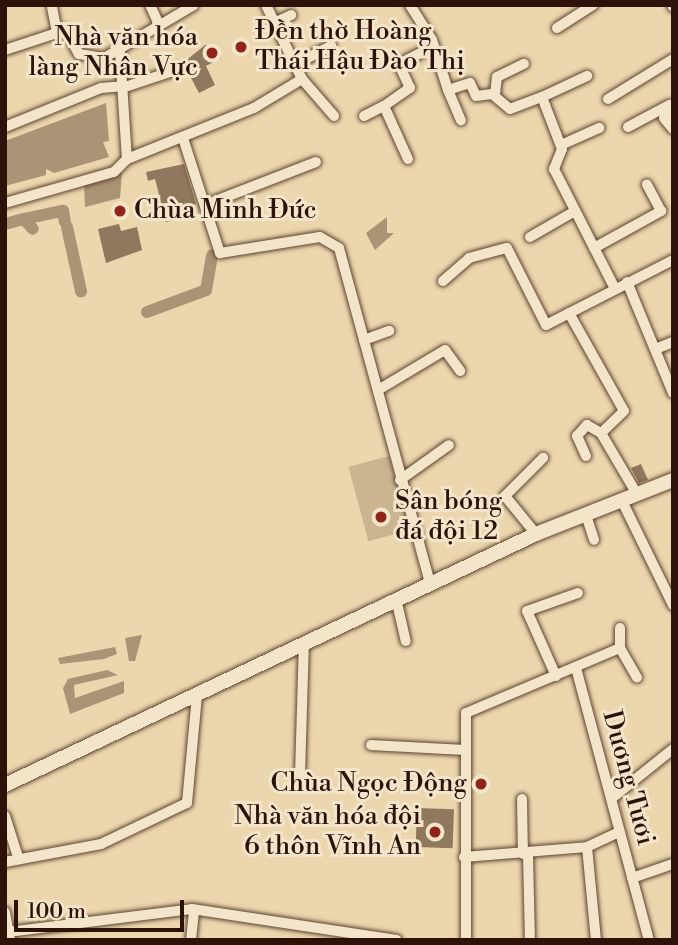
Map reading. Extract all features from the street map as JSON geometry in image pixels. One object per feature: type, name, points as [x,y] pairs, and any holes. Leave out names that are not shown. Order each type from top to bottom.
[{"type":"street","points":[[150,5],[160,26]]},
{"type":"street","points":[[5,50],[66,30],[85,58],[120,52],[194,5]]},
{"type":"street","points":[[266,5],[302,79],[334,116]]},
{"type":"street","points":[[410,5],[434,46],[461,120]]},
{"type":"street","points":[[556,28],[593,5]]},
{"type":"street","points":[[52,6],[57,32]]},
{"type":"street","points":[[274,23],[291,15]]},
{"type":"street","points":[[364,116],[410,89],[399,64],[434,46]]},
{"type":"street","points":[[294,65],[331,47]]},
{"type":"street","points":[[120,52],[127,159]]},
{"type":"street","points":[[608,99],[673,59]]},
{"type":"street","points":[[495,95],[497,77],[524,64]]},
{"type":"street","points":[[5,127],[101,88],[122,87],[179,69]]},
{"type":"street","points":[[448,90],[470,83],[476,96],[495,95],[510,109],[587,76]]},
{"type":"street","points":[[5,203],[114,172],[127,159],[183,138],[302,79]]},
{"type":"street","points":[[542,97],[561,145],[554,169],[614,287]]},
{"type":"street","points":[[384,106],[408,159]]},
{"type":"street","points":[[628,127],[672,108]]},
{"type":"street","points":[[672,108],[664,118],[673,129]]},
{"type":"street","points":[[561,145],[599,128]]},
{"type":"street","points":[[183,138],[219,253],[333,240],[364,340],[431,586]]},
{"type":"street","points":[[205,205],[316,162]]},
{"type":"street","points":[[594,247],[661,211],[647,185]]},
{"type":"street","points":[[530,237],[575,211]]},
{"type":"street","points":[[443,281],[469,258],[507,248],[546,325],[614,287],[673,260]]},
{"type":"street","points":[[627,282],[658,348],[673,393]]},
{"type":"street","points":[[569,313],[624,411],[601,433]]},
{"type":"street","points":[[364,340],[389,331]]},
{"type":"street","points":[[658,348],[673,342]]},
{"type":"street","points":[[378,390],[407,379],[445,350],[460,370]]},
{"type":"street","points":[[586,456],[577,436],[587,425],[601,433],[637,494]]},
{"type":"street","points":[[400,480],[449,445]]},
{"type":"street","points":[[536,534],[505,496],[543,458]]},
{"type":"street","points":[[5,785],[197,696],[304,642],[397,603],[536,534],[623,503],[637,494],[673,480]]},
{"type":"street","points":[[623,503],[673,605]]},
{"type":"street","points":[[586,515],[594,540]]},
{"type":"street","points":[[556,676],[527,611],[578,593]]},
{"type":"street","points":[[397,603],[406,641]]},
{"type":"street","points":[[620,628],[620,648],[637,678]]},
{"type":"street","points":[[300,775],[304,642]]},
{"type":"street","points":[[466,940],[465,750],[469,709],[620,648]]},
{"type":"street","name":"Dương Tươi","points":[[576,668],[612,798],[617,833],[649,940]]},
{"type":"street","points":[[5,862],[18,857],[102,844],[187,803],[197,696]]},
{"type":"street","points":[[371,745],[465,750]]},
{"type":"street","points":[[612,798],[673,749]]},
{"type":"street","points":[[522,799],[530,940]]},
{"type":"street","points":[[5,816],[18,857]]},
{"type":"street","points":[[464,857],[587,847],[617,833]]},
{"type":"street","points":[[587,847],[596,940]]},
{"type":"street","points":[[632,878],[673,864]]},
{"type":"street","points":[[191,940],[194,910]]},
{"type":"street","points":[[5,912],[9,936],[194,910],[397,940]]},
{"type":"shaded area","points":[[106,103],[109,141],[103,142],[109,157],[54,173],[46,169],[46,175],[5,186],[5,141]]},
{"type":"shaded area","points":[[122,173],[120,198],[85,207],[84,184]]},
{"type":"shaded area","points":[[387,217],[387,233],[394,233],[375,250],[366,233]]},
{"type":"shaded area","points":[[389,456],[409,530],[368,541],[348,467]]},
{"type":"shaded area","points":[[142,635],[135,661],[129,661],[125,638]]},
{"type":"shaded area","points":[[115,647],[117,654],[104,659],[60,664],[58,658]]},
{"type":"shaded area","points":[[107,670],[118,675],[74,685],[75,698],[124,681],[124,693],[70,714],[63,688],[68,679]]},
{"type":"building","points":[[205,45],[214,45],[221,58],[206,66],[215,85],[199,93],[183,63]]},
{"type":"building","points":[[184,164],[196,204],[181,208],[184,217],[166,222],[155,179],[148,181],[146,172]]},
{"type":"building","points":[[119,224],[121,231],[137,227],[142,250],[106,263],[98,229]]},
{"type":"building","points":[[641,464],[648,480],[639,483],[631,468]]},
{"type":"building","points":[[417,808],[454,809],[453,848],[416,847]]},
{"type":"waterway","points":[[24,219],[63,211],[65,222]]},
{"type":"waterway","points":[[5,224],[24,219],[33,229]]},
{"type":"waterway","points":[[67,227],[81,291]]},
{"type":"waterway","points":[[147,312],[206,290],[212,256]]},
{"type":"place","name":"Đền thờ Hoàng Thái Hậu Đào Thị","points":[[241,47]]},
{"type":"place","name":"Nhà văn hóa làng Nhân Vực","points":[[212,53]]},
{"type":"place","name":"Chùa Minh Đức","points":[[120,211]]},
{"type":"place","name":"Sân bóng đá đội 12","points":[[381,517]]},
{"type":"place","name":"Chùa Ngọc Động","points":[[481,784]]},
{"type":"place","name":"Nhà văn hóa đội 6 thôn Vĩnh An","points":[[435,832]]}]
